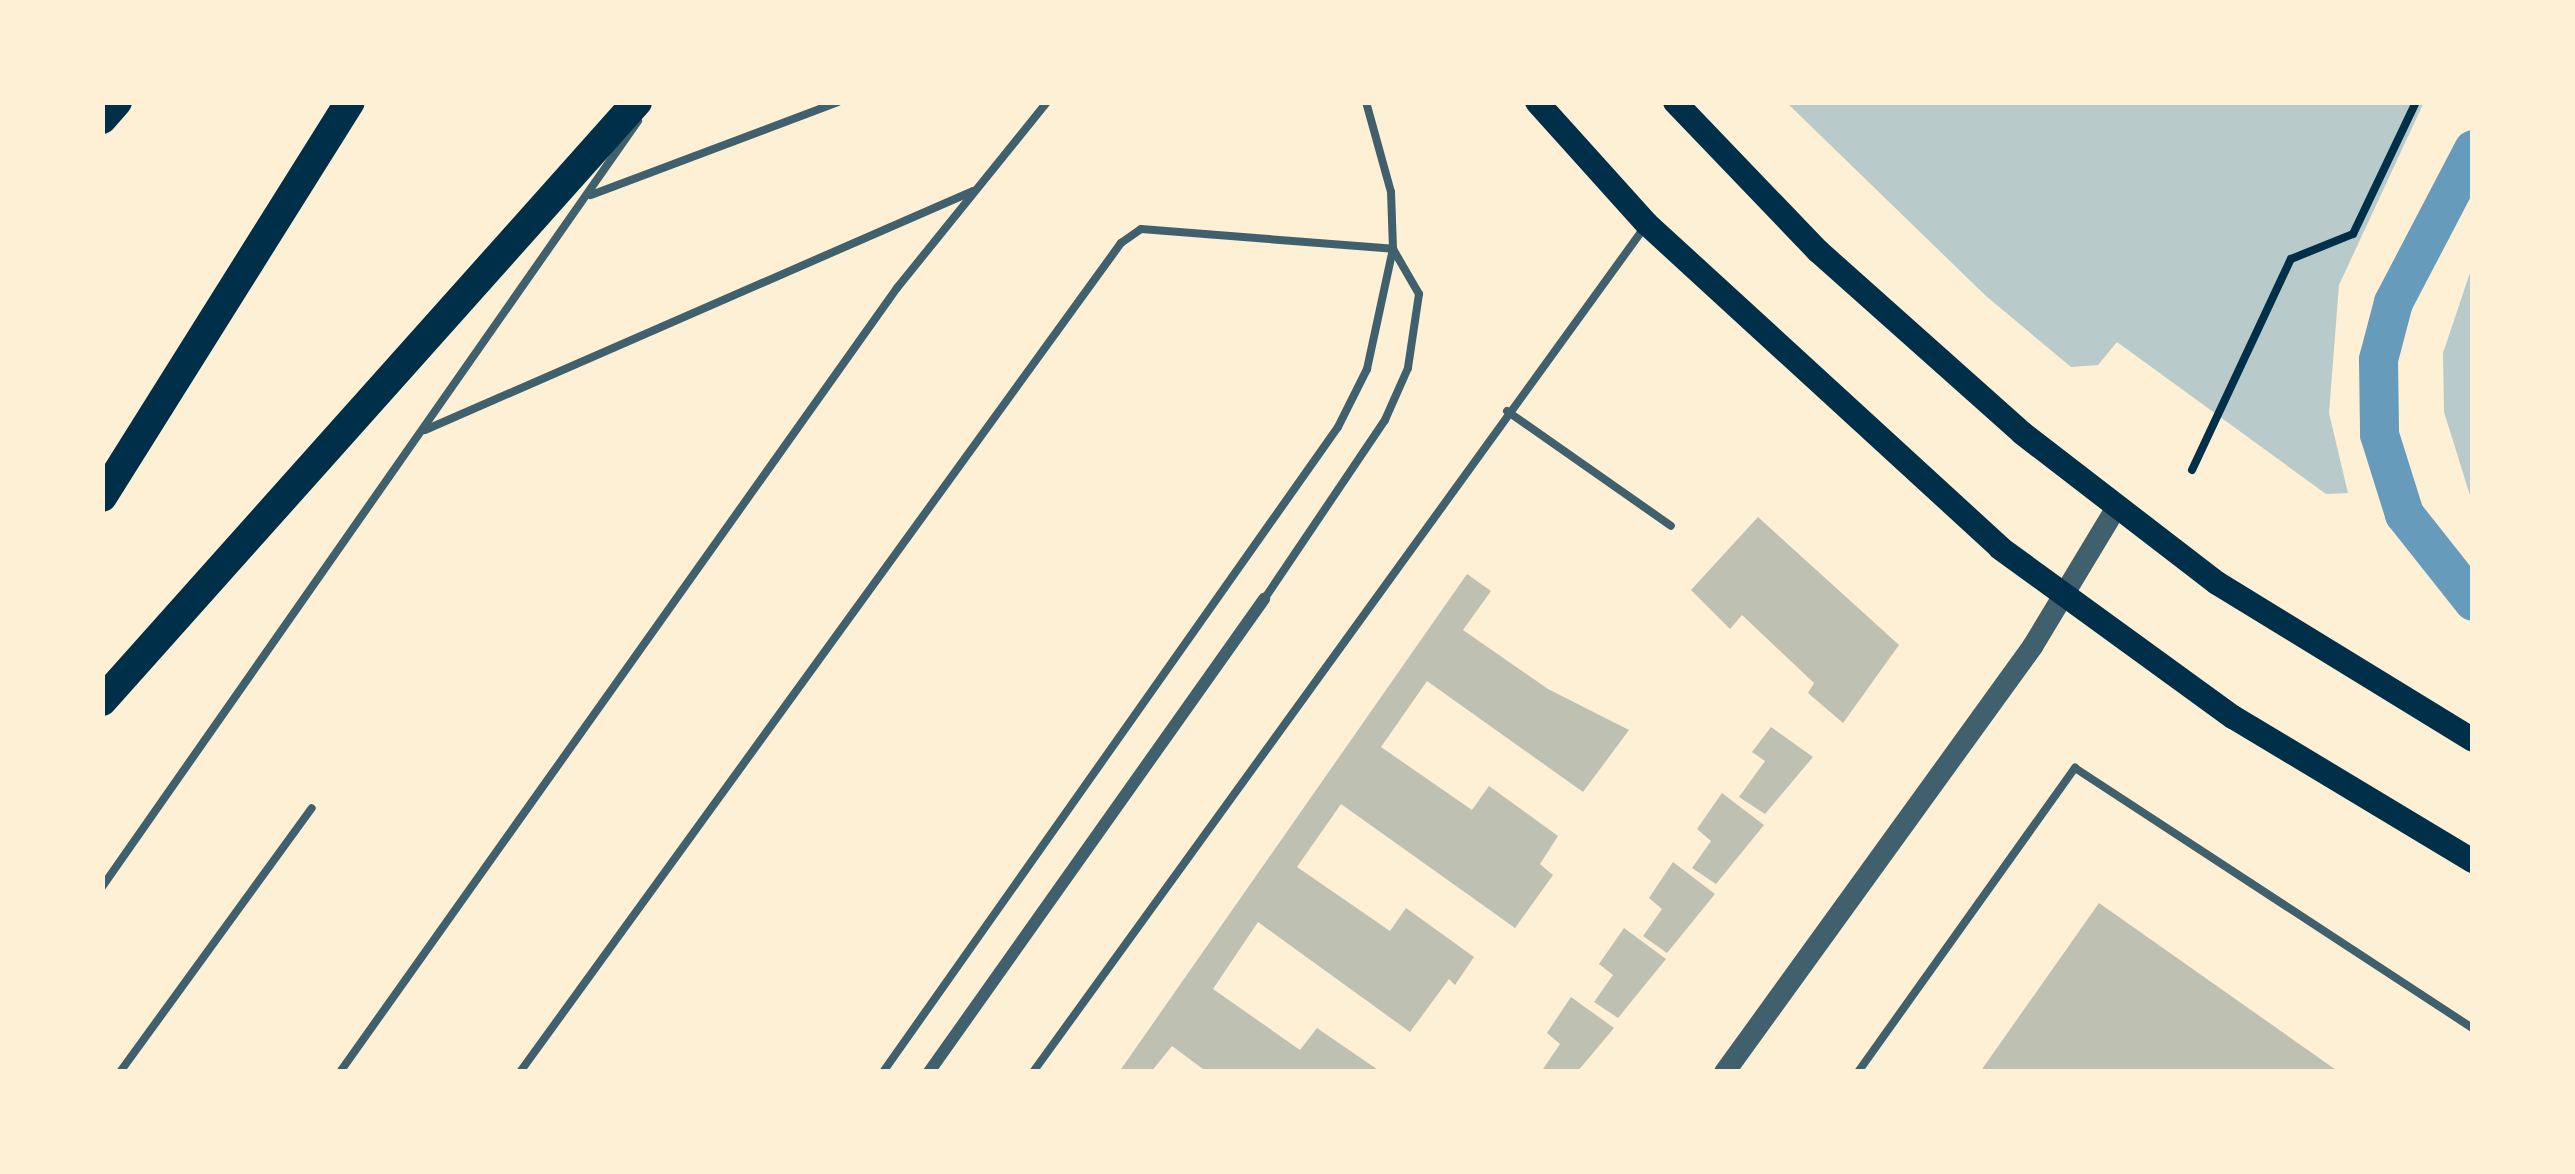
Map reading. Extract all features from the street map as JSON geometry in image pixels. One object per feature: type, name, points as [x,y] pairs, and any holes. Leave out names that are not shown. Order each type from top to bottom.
[{"type":"highway","points":[[102,119],[117,102]]},
{"type":"highway","points":[[102,496],[350,102]]},
{"type":"highway","points":[[263,239],[373,102]]},
{"type":"highway","points":[[102,701],[637,102]]},
{"type":"main road","points":[[1537,102],[1647,224],[1887,451],[2064,596],[2233,717],[2473,861]]},
{"type":"main road","points":[[1676,102],[1850,280],[2116,507],[2217,584],[2473,740]]},
{"type":"street","points":[[1724,1072],[2064,596],[2116,507]]},
{"type":"street","points":[[929,1072],[1264,599]]},
{"type":"lane","points":[[102,887],[590,196],[651,102]]},
{"type":"lane","points":[[590,196],[838,102]]},
{"type":"lane","points":[[340,1072],[974,190],[1047,102]]},
{"type":"lane","points":[[883,1072],[1338,427],[1382,326],[1393,249],[1391,193],[1366,102]]},
{"type":"lane","points":[[424,430],[974,190]]},
{"type":"lane","points":[[1033,1072],[1507,411],[1647,224]]},
{"type":"lane","points":[[520,1072],[1120,242],[1141,229],[1393,249]]},
{"type":"lane","points":[[1264,599],[1384,420],[1408,368],[1419,294],[1393,249]]},
{"type":"lane","points":[[1507,411],[1671,526]]},
{"type":"lane","points":[[1858,1072],[2075,768],[2473,1028]]},
{"type":"lane","points":[[120,1072],[312,808]]},
{"type":"path","points":[[2192,470],[2291,259],[2354,234],[2416,102]]},
{"type":"shaded area","points":[[1786,102],[2424,102],[2339,285],[2329,413],[2348,493],[2326,494],[2117,342],[2098,365],[2071,367],[1986,296]]},
{"type":"shaded area","points":[[2473,264],[2473,505],[2444,412],[2443,353]]},
{"type":"building","points":[[1758,517],[1899,645],[1843,723],[1808,693],[1814,683],[1742,615],[1730,629],[1691,590]]},
{"type":"building","points":[[1467,574],[1491,591],[1463,630],[1548,689],[1629,730],[1583,792],[1427,681],[1381,747],[1472,810],[1489,786],[1558,836],[1540,864],[1553,875],[1515,928],[1341,804],[1297,867],[1390,931],[1406,908],[1474,957],[1455,985],[1449,979],[1410,1032],[1258,922],[1213,989],[1300,1050],[1317,1028],[1381,1072],[1207,1072],[1172,1046],[1151,1072],[1119,1072]]},
{"type":"building","points":[[1771,727],[1813,757],[1765,814],[1739,797],[1765,761],[1752,752]]},
{"type":"building","points":[[1722,793],[1764,825],[1716,884],[1692,868],[1711,841],[1697,829]]},
{"type":"building","points":[[1673,862],[1715,894],[1667,953],[1643,936],[1662,909],[1649,898]]},
{"type":"building","points":[[2099,903],[2339,1072],[1980,1072]]},
{"type":"building","points":[[1624,928],[1666,959],[1618,1018],[1594,1002],[1613,975],[1599,964]]},
{"type":"building","points":[[1571,997],[1614,1028],[1577,1072],[1541,1072],[1560,1044],[1547,1033]]},
{"type":"waterway","points":[[2473,149],[2393,302],[2378,359],[2379,434],[2404,514],[2473,601]]}]
